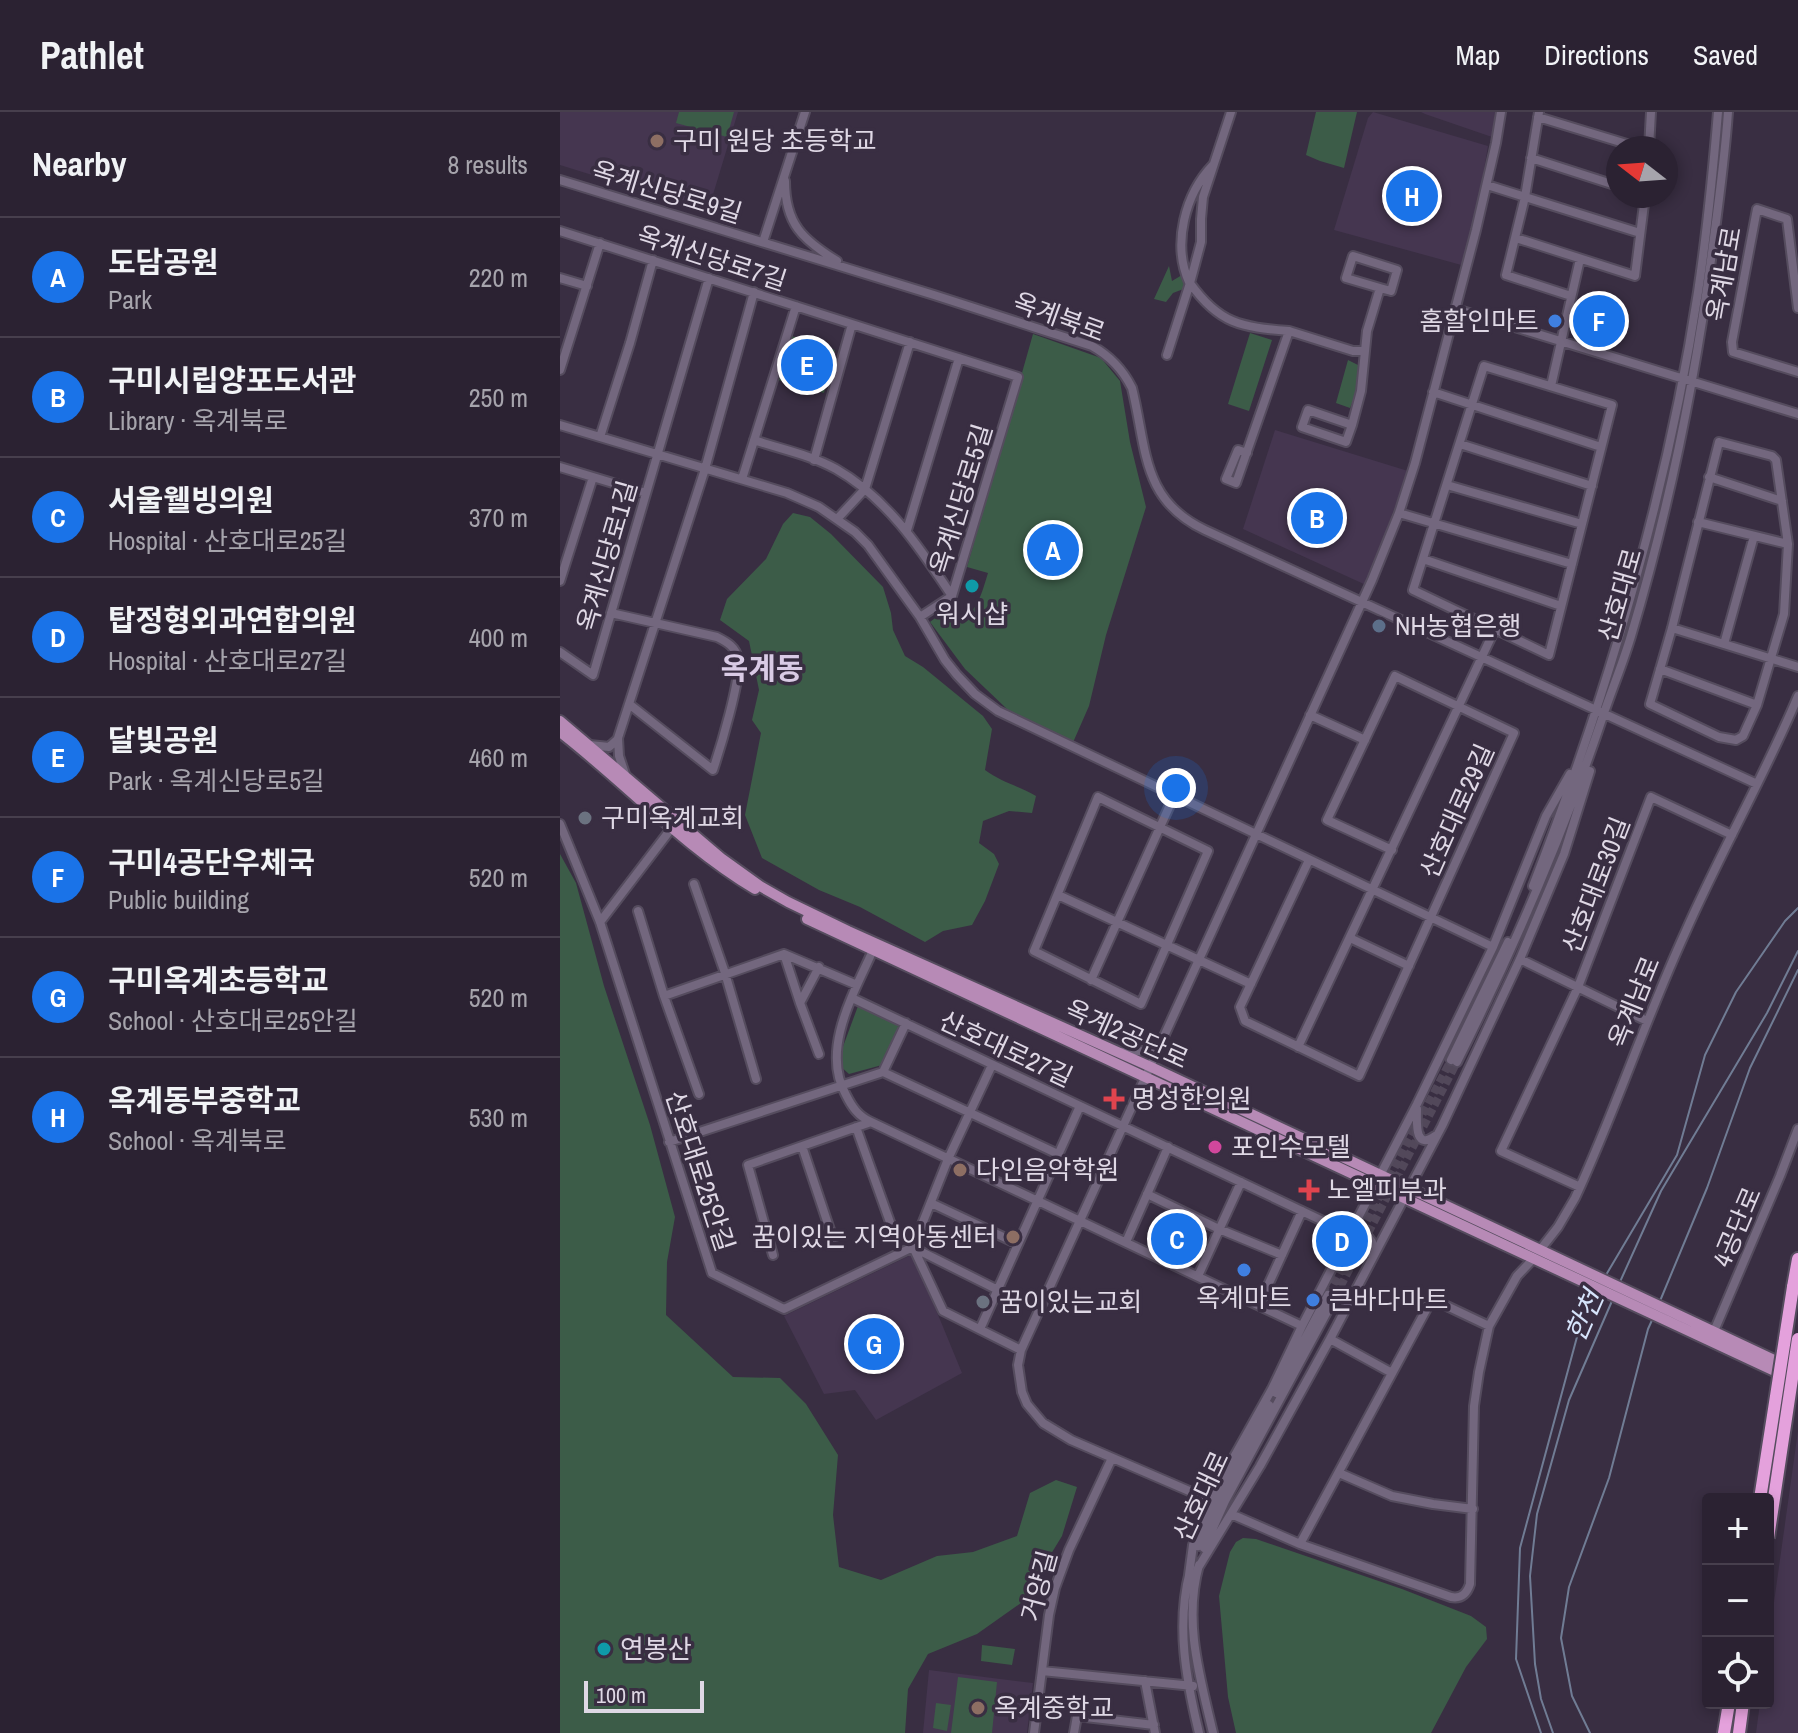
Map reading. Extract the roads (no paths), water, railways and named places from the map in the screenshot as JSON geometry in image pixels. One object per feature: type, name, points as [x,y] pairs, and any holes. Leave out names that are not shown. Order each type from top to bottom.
[{"type":"highway","points":[[1761,1493],[1798,1259]]},
{"type":"highway","points":[[1774,1498],[1798,1339]]},
{"type":"highway","points":[[1724,1733],[1728,1709]]},
{"type":"highway","points":[[1739,1733],[1742,1709]]},
{"type":"main road","name":"옥계2공단로","points":[[560,721],[626,776],[702,853],[789,910],[1114,1051],[1149,1072]]},
{"type":"main road","name":"옥계2공단로","points":[[560,732],[675,824]]},
{"type":"main road","name":"옥계2공단로","points":[[875,947],[1712,1336],[1798,1382]]},
{"type":"main road","name":"옥계2공단로","points":[[1712,1336],[1772,1359],[1798,1373]]},
{"type":"street","points":[[763,242],[805,112]]},
{"type":"street","points":[[1167,355],[1201,242],[1203,197],[1231,112]]},
{"type":"street","points":[[1210,1500],[1055,1431],[1027,1404],[1019,1379],[1021,1350],[1362,601],[1399,513],[1456,309],[1487,185],[1501,112]]},
{"type":"street","points":[[1650,136],[1651,112]]},
{"type":"street","name":"산호대로","points":[[1687,380],[1718,112]]},
{"type":"street","name":"산호대로","points":[[1600,712],[1528,898],[1454,1061],[1483,1010],[1578,789],[1600,712],[1646,542],[1687,380],[1709,275],[1728,112]]},
{"type":"street","points":[[1571,296],[1506,275],[1525,197],[1539,114],[1606,137]]},
{"type":"street","points":[[1531,158],[1606,182]]},
{"type":"street","points":[[1215,163],[1195,188],[1183,227],[1181,255],[1190,283],[1215,311],[1234,323],[1289,331],[1353,351],[1364,351]]},
{"type":"street","points":[[788,164],[785,184],[787,204],[794,224],[807,241],[849,269]]},
{"type":"street","name":"옥계신당로9길","points":[[560,180],[763,242]]},
{"type":"street","points":[[1487,185],[1640,233]]},
{"type":"street","points":[[1516,238],[1635,276],[1643,208]]},
{"type":"street","name":"옥계남로","points":[[1798,308],[1787,219],[1757,209],[1732,342],[1733,352],[1798,372]]},
{"type":"street","name":"옥계신당로7길","points":[[560,231],[1018,377]]},
{"type":"street","name":"옥계북로","points":[[763,242],[1100,351],[1121,370],[1132,388],[1150,472],[1158,490],[1171,508],[1192,524],[1757,784]]},
{"type":"street","points":[[560,370],[600,243]]},
{"type":"street","points":[[1353,256],[1397,270],[1391,291],[1380,288],[1346,278],[1353,256]]},
{"type":"street","points":[[1551,386],[1580,259]]},
{"type":"street","points":[[600,437],[653,260]]},
{"type":"street","points":[[560,278],[587,286]]},
{"type":"street","points":[[658,455],[709,278]]},
{"type":"street","points":[[1352,425],[1308,410],[1302,427],[1346,442],[1352,425],[1361,391],[1367,331],[1380,288]]},
{"type":"street","points":[[626,776],[619,756],[618,738],[705,469],[754,292]]},
{"type":"street","points":[[742,479],[796,306]]},
{"type":"street","points":[[1456,309],[1798,414]]},
{"type":"street","points":[[814,460],[852,324]]},
{"type":"street","points":[[1247,453],[1289,331]]},
{"type":"street","points":[[838,518],[865,489],[910,342]]},
{"type":"street","points":[[907,530],[959,358]]},
{"type":"street","points":[[1484,366],[1551,386],[1612,405],[1549,655],[1413,590],[1484,366]]},
{"type":"street","name":"옥계신당로5길","points":[[920,617],[952,596],[1018,377]]},
{"type":"street","points":[[1433,392],[1601,447]]},
{"type":"street","name":"옥계신당로5길","points":[[560,425],[805,500],[838,518],[868,545],[920,617],[945,660],[975,694],[998,711],[1174,796]]},
{"type":"street","points":[[754,440],[836,469],[865,489],[907,530],[952,596]]},
{"type":"street","points":[[1719,442],[1772,456],[1778,468],[1782,501],[1788,544],[1784,614],[1757,705],[1740,739],[1731,740],[1650,704],[1719,442]]},
{"type":"street","points":[[1460,444],[1592,486]]},
{"type":"street","name":"옥계신당로1길","points":[[560,652],[593,675],[658,455]]},
{"type":"street","points":[[560,467],[646,493]]},
{"type":"street","name":"옥계신당로1길","points":[[560,581],[593,477]]},
{"type":"street","points":[[1709,477],[1782,501]]},
{"type":"street","points":[[1447,485],[1582,524]]},
{"type":"street","points":[[1399,513],[1572,564]]},
{"type":"street","points":[[1698,522],[1788,544]]},
{"type":"street","points":[[1724,644],[1754,536]]},
{"type":"street","points":[[1423,559],[1561,606]]},
{"type":"street","points":[[611,613],[717,637],[731,645],[738,659],[737,678],[713,770],[629,704]]},
{"type":"street","points":[[1672,628],[1798,667]]},
{"type":"street","points":[[1459,706],[1495,629]]},
{"type":"street","points":[[1660,669],[1757,705]]},
{"type":"street","name":"산호대로29길","points":[[1309,860],[1240,1007],[1245,1021],[1359,1076],[1514,733],[1395,676],[1327,820],[1392,850]]},
{"type":"street","name":"옥계남로","points":[[1300,1544],[1456,1598],[1467,1592],[1470,1584],[1473,1509],[1474,1406],[1489,1326],[1517,1276],[1558,1227],[1580,1187],[1700,899],[1798,696]]},
{"type":"street","name":"산호대로29길","points":[[1298,1047],[1459,706]]},
{"type":"street","points":[[1198,1568],[1260,1466],[1330,1339],[1438,1133],[1520,959],[1564,854],[1600,738],[1600,712]]},
{"type":"street","points":[[1310,715],[1365,740]]},
{"type":"street","points":[[590,745],[609,747],[618,738]]},
{"type":"street","points":[[1189,1575],[1193,1545],[1210,1500],[1272,1389],[1417,1104],[1493,947],[1546,816],[1578,763]]},
{"type":"street","points":[[1091,980],[1174,796]]},
{"type":"street","name":"산호대로29길","points":[[1174,796],[1493,947]]},
{"type":"street","points":[[1098,797],[1208,851],[1141,1004],[1034,951],[1058,895],[1098,797]]},
{"type":"street","name":"산호대로30길","points":[[1580,1187],[1501,1151],[1578,987],[1651,797],[1732,835]]},
{"type":"street","name":"산호대로25안길","points":[[560,824],[600,922],[712,1273],[784,1309],[913,1247]]},
{"type":"street","points":[[600,922],[675,824]]},
{"type":"street","points":[[694,884],[725,973],[756,1079]]},
{"type":"street","points":[[1058,895],[1251,984]]},
{"type":"street","points":[[638,911],[699,1094]]},
{"type":"street","points":[[1350,938],[1409,966]]},
{"type":"street","points":[[875,947],[857,985],[838,1043],[841,1086],[855,1111],[871,1122],[1302,1326]]},
{"type":"street","points":[[664,996],[784,954],[857,985]]},
{"type":"street","points":[[784,954],[819,1054]]},
{"type":"street","name":"산호대로30길","points":[[1520,959],[1647,1021]]},
{"type":"street","points":[[800,1003],[819,967]]},
{"type":"street","name":"산호대로27길","points":[[852,998],[1350,1233]]},
{"type":"street","name":"산호대로27길","points":[[883,1072],[906,1023]]},
{"type":"street","points":[[1114,1051],[1144,1051],[1162,1042]]},
{"type":"street","points":[[992,1065],[948,1159],[913,1247],[943,1311],[1021,1350]]},
{"type":"street","points":[[669,1142],[883,1072],[1058,1154]]},
{"type":"street","points":[[1417,1104],[1419,1137],[1427,1141],[1438,1133]]},
{"type":"street","points":[[980,1329],[1080,1106]]},
{"type":"street","points":[[773,1255],[748,1165],[871,1122]]},
{"type":"street","points":[[856,1127],[891,1225]]},
{"type":"street","name":"4공단로","points":[[1712,1336],[1798,1129]]},
{"type":"street","points":[[802,1146],[833,1239]]},
{"type":"street","points":[[1126,1242],[1168,1147]]},
{"type":"street","points":[[1198,1276],[1241,1182]]},
{"type":"street","points":[[1147,1194],[1282,1255]]},
{"type":"street","points":[[931,1203],[1018,1244]]},
{"type":"street","points":[[1259,1305],[1302,1211]]},
{"type":"street","points":[[1350,1233],[1369,1236],[1373,1247],[1371,1260]]},
{"type":"street","points":[[913,1247],[998,1290]]},
{"type":"street","name":"산호대로","points":[[1199,1733],[1188,1685],[1183,1642],[1184,1601],[1189,1575],[1220,1497],[1332,1296],[1225,1501],[1198,1568],[1192,1600],[1192,1628],[1213,1733]]},
{"type":"street","points":[[1231,1514],[1300,1544],[1432,1299],[1489,1326]]},
{"type":"street","points":[[1330,1339],[1392,1373]]},
{"type":"street","name":"거양길","points":[[1034,1733],[1055,1588],[1069,1550],[1112,1458]]},
{"type":"street","points":[[1339,1473],[1392,1496],[1473,1509]]},
{"type":"street","points":[[1042,1671],[1202,1687]]},
{"type":"street","points":[[1074,1733],[1077,1716],[1154,1729],[1145,1681]]},
{"type":"waterway","points":[[1606,1275],[1677,1155],[1705,1055],[1736,992],[1785,921],[1798,908]]},
{"type":"waterway","name":"한천","points":[[1619,1284],[1661,1191],[1767,1013],[1798,951]]},
{"type":"waterway","points":[[1660,1301],[1707,1188],[1750,1068],[1798,970]]},
{"type":"waterway","points":[[1541,1733],[1516,1659],[1520,1548],[1584,1311],[1595,1294]]},
{"type":"waterway","name":"한천","points":[[1553,1733],[1541,1699],[1535,1664],[1530,1576],[1537,1514],[1569,1400],[1612,1301]]},
{"type":"waterway","points":[[1590,1733],[1572,1696],[1561,1638],[1569,1587],[1609,1478],[1653,1318]]},
{"type":"tunnel","points":[[1328,1295],[1451,1060]]},
{"type":"tunnel","points":[[1335,1297],[1457,1062]]},
{"type":"place","name":"구미 원당 초등학교","points":[[657,141]]},
{"type":"place","name":"옥계동부중학교","points":[[1412,196]]},
{"type":"place","name":"홈할인마트","points":[[1555,321]]},
{"type":"place","name":"구미4공단우체국","points":[[1599,321]]},
{"type":"place","name":"달빛공원","points":[[807,365]]},
{"type":"place","name":"구미시립양포도서관","points":[[1317,518]]},
{"type":"place","name":"도담공원","points":[[1053,550]]},
{"type":"place","name":"워시샵","points":[[972,586]]},
{"type":"place","name":"NH농협은행","points":[[1379,626]]},
{"type":"place","name":"구미옥계교회","points":[[585,818]]},
{"type":"place","name":"명성한의원","points":[[1114,1099]]},
{"type":"place","name":"포인수모텔","points":[[1215,1147]]},
{"type":"place","name":"다인음악학원","points":[[960,1170]]},
{"type":"place","name":"노엘피부과","points":[[1309,1190]]},
{"type":"place","name":"꿈이있는 지역아동센터","points":[[1013,1237]]},
{"type":"place","name":"서울웰빙의원","points":[[1177,1239]]},
{"type":"place","name":"탑정형외과연합의원","points":[[1342,1241]]},
{"type":"place","name":"옥계마트","points":[[1244,1270]]},
{"type":"place","name":"큰바다마트","points":[[1313,1300]]},
{"type":"place","name":"꿈이있는교회","points":[[983,1302]]},
{"type":"place","name":"구미옥계초등학교","points":[[874,1344]]},
{"type":"place","name":"연봉산","points":[[604,1649]]},
{"type":"place","name":"옥계중학교","points":[[978,1708]]},
{"type":"district","name":"옥계동","points":[[762,669]]}]
